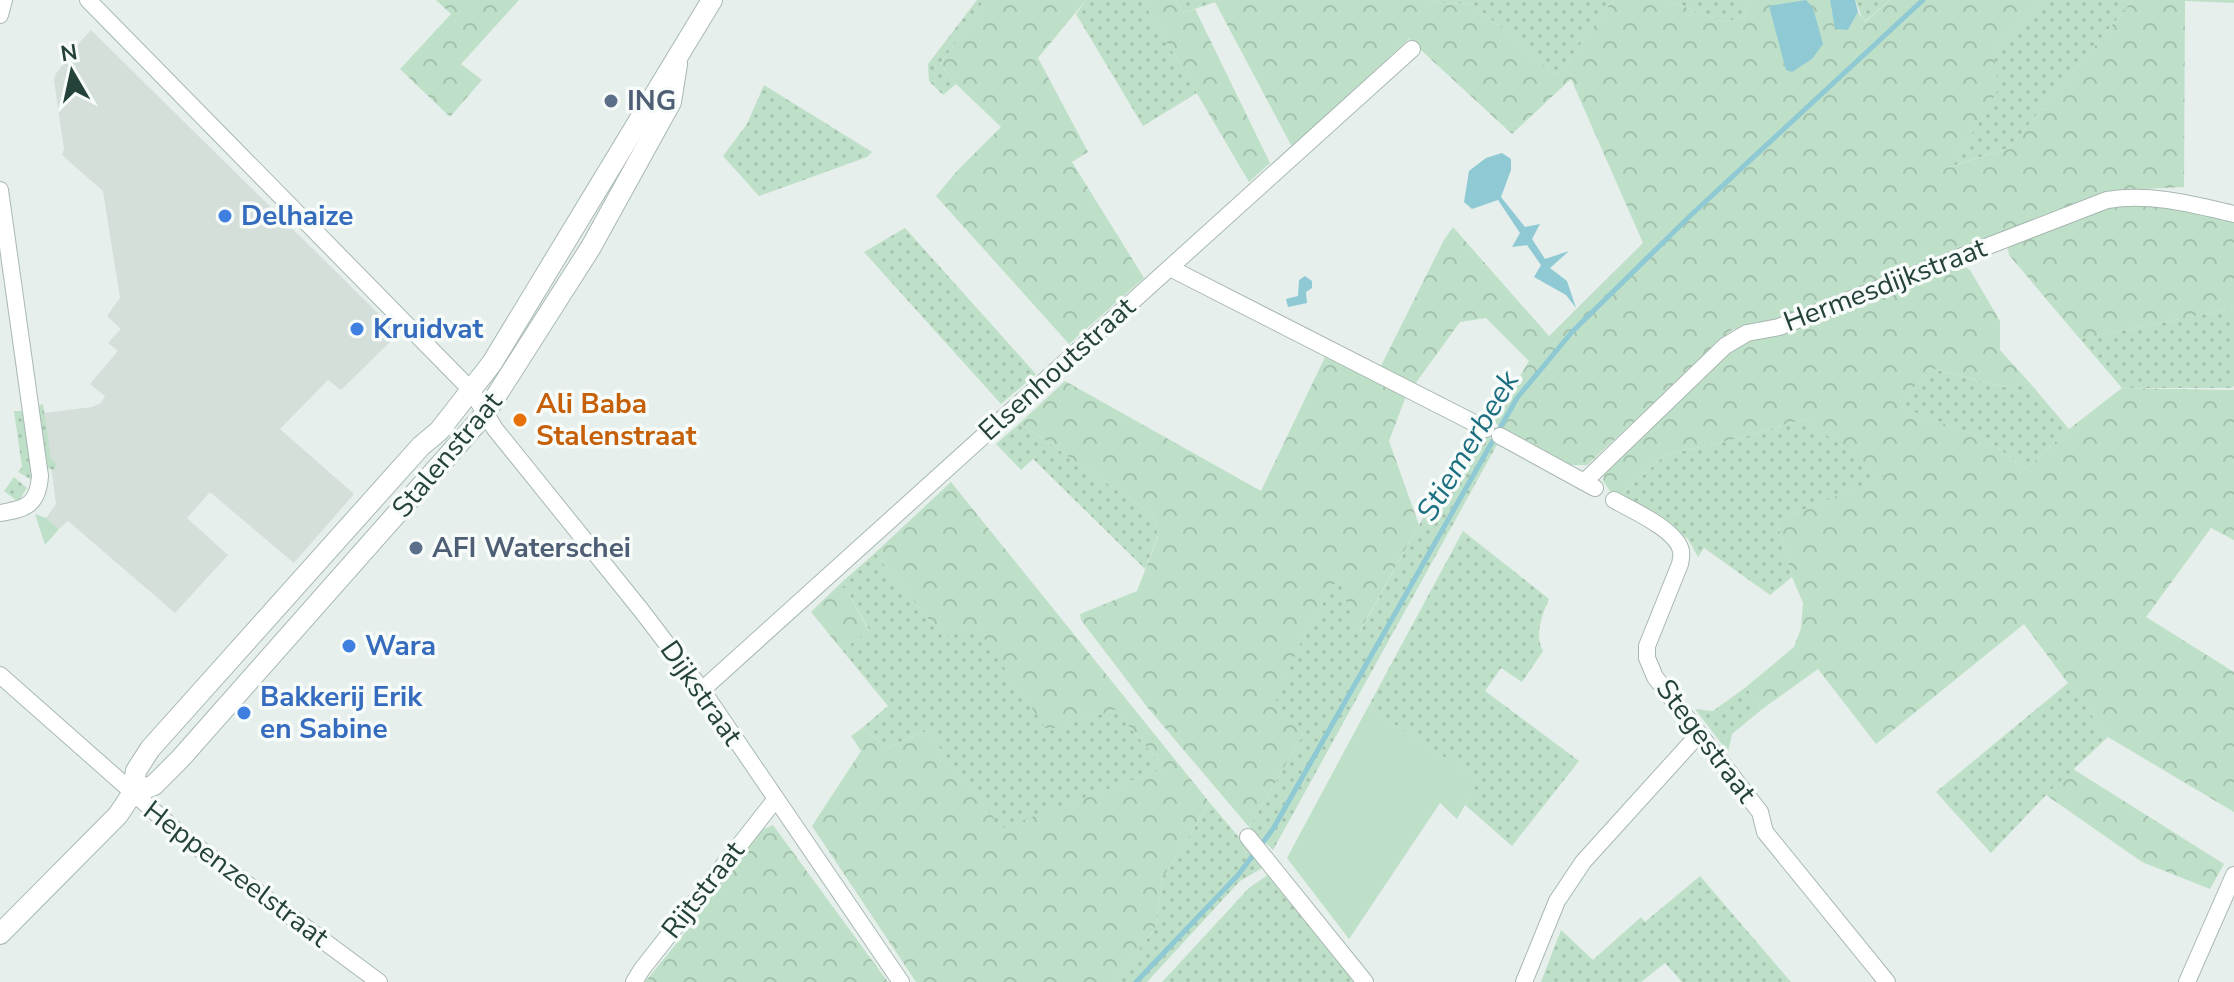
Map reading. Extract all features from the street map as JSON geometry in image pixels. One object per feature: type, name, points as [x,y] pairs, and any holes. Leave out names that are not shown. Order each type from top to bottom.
[{"type":"street","points":[[0,15],[4,0]]},
{"type":"street","name":"Dijkstraat","points":[[88,0],[471,390],[484,415],[702,690],[901,982]]},
{"type":"street","name":"Stalenstraat","points":[[0,934],[118,815],[132,794],[136,771],[150,749],[421,446],[439,431],[471,390],[499,353],[710,1]]},
{"type":"street","name":"Elsenhoutstraat","points":[[702,690],[1412,49]]},
{"type":"street","name":"Stalenstraat","points":[[132,794],[154,785],[171,768],[484,415],[591,247],[671,102],[679,57]]},
{"type":"street","points":[[0,190],[40,487],[33,501],[23,509],[0,513]]},
{"type":"street","name":"Hermesdijkstraat","points":[[1170,268],[1493,432],[1590,485],[1725,346],[1747,333],[1779,327],[2107,200],[2135,195],[2234,214]]},
{"type":"street","points":[[570,235],[591,247]]},
{"type":"street","points":[[421,446],[442,464]]},
{"type":"street","name":"Stegestraat","points":[[1614,500],[1657,524],[1672,536],[1681,549],[1680,564],[1650,634],[1647,658],[1655,677],[1760,812],[1765,832],[1887,982]]},
{"type":"street","name":"Heppenzeelstraat","points":[[1,678],[181,835],[379,982]]},
{"type":"street","points":[[1524,982],[1557,901],[1583,862],[1699,734]]},
{"type":"street","points":[[150,749],[157,764],[171,768]]},
{"type":"street","name":"Rijtstraat","points":[[634,982],[775,800]]},
{"type":"street","points":[[1249,838],[1365,982]]},
{"type":"street","points":[[2187,982],[2234,875]]},
{"type":"shaded area","points":[[91,30],[396,331],[393,339],[341,390],[328,380],[280,429],[354,494],[294,563],[210,492],[187,518],[228,555],[175,613],[68,521],[59,529],[46,518],[56,504],[44,413],[101,403],[105,396],[90,384],[118,351],[108,343],[121,329],[107,316],[120,298],[103,191],[62,155],[64,149],[54,80],[65,62],[63,60]]},
{"type":"green space","points":[[436,0],[519,0],[461,64],[482,80],[450,117],[400,69],[451,14]]},
{"type":"green space","points":[[977,0],[982,0],[981,10],[940,64],[956,84],[943,95],[929,81],[928,64]]},
{"type":"green space","points":[[982,0],[1086,0],[1038,58],[1088,152],[1072,162],[1144,278],[1069,344],[936,196],[1001,127],[956,84],[940,64],[981,10]]},
{"type":"green space","points":[[1086,0],[1142,0],[1197,93],[1143,126],[1076,14]]},
{"type":"green space","points":[[1142,0],[1176,0],[1182,13],[1195,9],[1270,163],[1249,182]]},
{"type":"green space","points":[[1176,0],[1222,0],[1182,13]]},
{"type":"green space","points":[[1428,0],[1613,0],[1557,76],[1473,4]]},
{"type":"green space","points":[[1428,0],[1473,4],[1557,76],[1613,0],[1667,0],[1724,22],[1745,17],[1747,0],[1830,0],[1835,28],[1848,30],[1858,12],[1865,22],[1890,0],[2043,0],[1993,52],[1999,88],[1947,168],[2009,148],[2133,0],[2234,0],[2234,3],[2185,1],[2184,187],[2127,190],[2094,198],[1788,318],[1732,330],[1587,465],[1567,465],[1493,422],[1529,361],[1486,318],[1460,322],[1415,384],[1381,366],[1453,227],[1549,336],[1643,243],[1571,79],[1512,134],[1409,39],[1292,147],[1215,2]]},
{"type":"green space","points":[[1667,0],[1747,0],[1745,17],[1724,22]]},
{"type":"green space","points":[[1855,0],[1890,0],[1864,22]]},
{"type":"green space","points":[[2043,0],[2133,0],[2009,148],[1946,168],[1987,107],[1993,52]]},
{"type":"green space","points":[[764,85],[872,152],[867,157],[759,196],[723,156],[747,124]]},
{"type":"green space","points":[[2123,201],[2153,201],[2234,220],[2234,308],[2080,339],[2009,255],[2007,244]]},
{"type":"green space","points":[[905,228],[1036,374],[1001,404],[864,252]]},
{"type":"green space","points":[[1959,263],[1970,270],[2000,321],[2000,350],[2029,382],[2006,387],[1929,368],[1899,406],[1987,440],[2026,469],[2069,429],[2122,388],[2234,390],[2234,540],[2211,528],[2146,617],[2234,672],[2234,812],[2108,737],[2024,624],[1876,744],[1818,669],[1761,710],[1746,687],[1794,647],[1801,628],[1803,603],[1792,577],[1777,521],[1884,476],[1804,419],[1665,455],[1621,495],[1610,491],[1603,481],[1605,470],[1727,350]]},
{"type":"green space","points":[[2234,308],[2232,388],[2122,388],[2080,339]]},
{"type":"green space","points":[[1325,357],[1406,396],[1389,441],[1419,525],[1358,634],[1338,578],[1302,639],[1276,701],[1303,735],[1249,827],[1148,708],[1081,620],[1080,614],[1137,591],[1158,537],[1153,515],[1020,423],[1065,381],[1261,491]]},
{"type":"green space","points":[[1929,368],[2005,387],[2029,382],[2069,429],[2026,469],[1987,440],[1898,406]]},
{"type":"green space","points":[[43,404],[51,459],[57,465],[53,470],[45,467],[37,407]]},
{"type":"green space","points":[[14,411],[25,411],[35,474],[32,480],[18,472],[22,467]]},
{"type":"green space","points":[[1804,419],[1885,476],[1777,521],[1792,577],[1770,595],[1704,548],[1698,557],[1688,539],[1621,495],[1665,455]]},
{"type":"green space","points":[[1020,423],[1153,515],[1158,536],[1145,569],[1033,459],[1021,470],[996,444]]},
{"type":"green space","points":[[1472,430],[1499,441],[1273,850],[1249,827],[1303,735],[1275,701],[1302,639],[1338,577],[1359,633]]},
{"type":"green space","points":[[14,477],[27,488],[16,500],[4,491]]},
{"type":"green space","points":[[951,482],[1210,803],[1163,877],[1155,929],[1113,982],[916,982],[812,826],[861,751],[851,736],[862,728],[888,748],[926,730],[1002,828],[1165,768],[1115,710],[1047,730],[977,628],[943,637],[875,553]]},
{"type":"green space","points":[[35,514],[46,518],[59,529],[45,545]]},
{"type":"green space","points":[[1463,531],[1549,599],[1539,632],[1543,651],[1522,682],[1501,668],[1485,691],[1579,761],[1512,846],[1465,805],[1478,780],[1368,707]]},
{"type":"green space","points":[[875,553],[943,637],[977,627],[1047,729],[1115,710],[1165,768],[1002,829],[926,730],[888,748],[862,728],[888,706],[842,650],[869,630],[842,582]]},
{"type":"green space","points":[[842,582],[869,631],[842,650],[811,612]]},
{"type":"green space","points":[[2068,683],[2108,737],[2046,795],[1991,853],[1936,792]]},
{"type":"green space","points":[[1746,687],[1761,710],[1732,734],[1728,752],[1695,709],[1713,711]]},
{"type":"green space","points":[[1368,707],[1479,780],[1457,819],[1440,803],[1349,939],[1287,858]]},
{"type":"green space","points":[[2073,769],[2224,864],[2210,889],[2142,862],[2046,795]]},
{"type":"green space","points":[[1210,803],[1264,867],[1240,881],[1147,982],[1113,982],[1155,929],[1163,877]]},
{"type":"green space","points":[[773,825],[888,982],[645,982],[752,839]]},
{"type":"green space","points":[[1272,872],[1346,968],[1353,982],[1162,982],[1249,888]]},
{"type":"green space","points":[[1700,876],[1791,982],[1682,982],[1665,963],[1641,982],[1541,982],[1561,930],[1593,960],[1641,917],[1645,922]]},
{"type":"water","points":[[1806,0],[1813,8],[1823,44],[1812,59],[1792,72],[1786,70],[1769,6]]},
{"type":"water","points":[[1830,0],[1855,0],[1858,12],[1848,30],[1835,29]]},
{"type":"water","points":[[1502,153],[1511,159],[1511,170],[1501,197],[1525,227],[1540,224],[1532,239],[1545,259],[1569,251],[1550,268],[1567,281],[1576,308],[1566,295],[1534,277],[1541,265],[1527,245],[1512,247],[1520,233],[1498,200],[1472,209],[1464,202],[1469,171],[1486,158]]},
{"type":"water","points":[[1305,276],[1312,281],[1312,288],[1306,292],[1307,303],[1288,307],[1286,299],[1298,296],[1299,280]]},
{"type":"waterway","name":"Stiemerbeek","points":[[1136,982],[1238,875],[1273,829],[1517,398],[1572,332],[1691,215],[1923,0]]},
{"type":"place","name":"ING","points":[[611,101]]},
{"type":"place","name":"Delhaize","points":[[225,216]]},
{"type":"place","name":"Kruidvat","points":[[357,329]]},
{"type":"place","name":"Ali Baba Stalenstraat","points":[[520,420]]},
{"type":"place","name":"AFI Waterschei","points":[[416,548]]},
{"type":"place","name":"Wara","points":[[349,646]]},
{"type":"place","name":"Bakkerij Erik en Sabine","points":[[244,713]]}]
